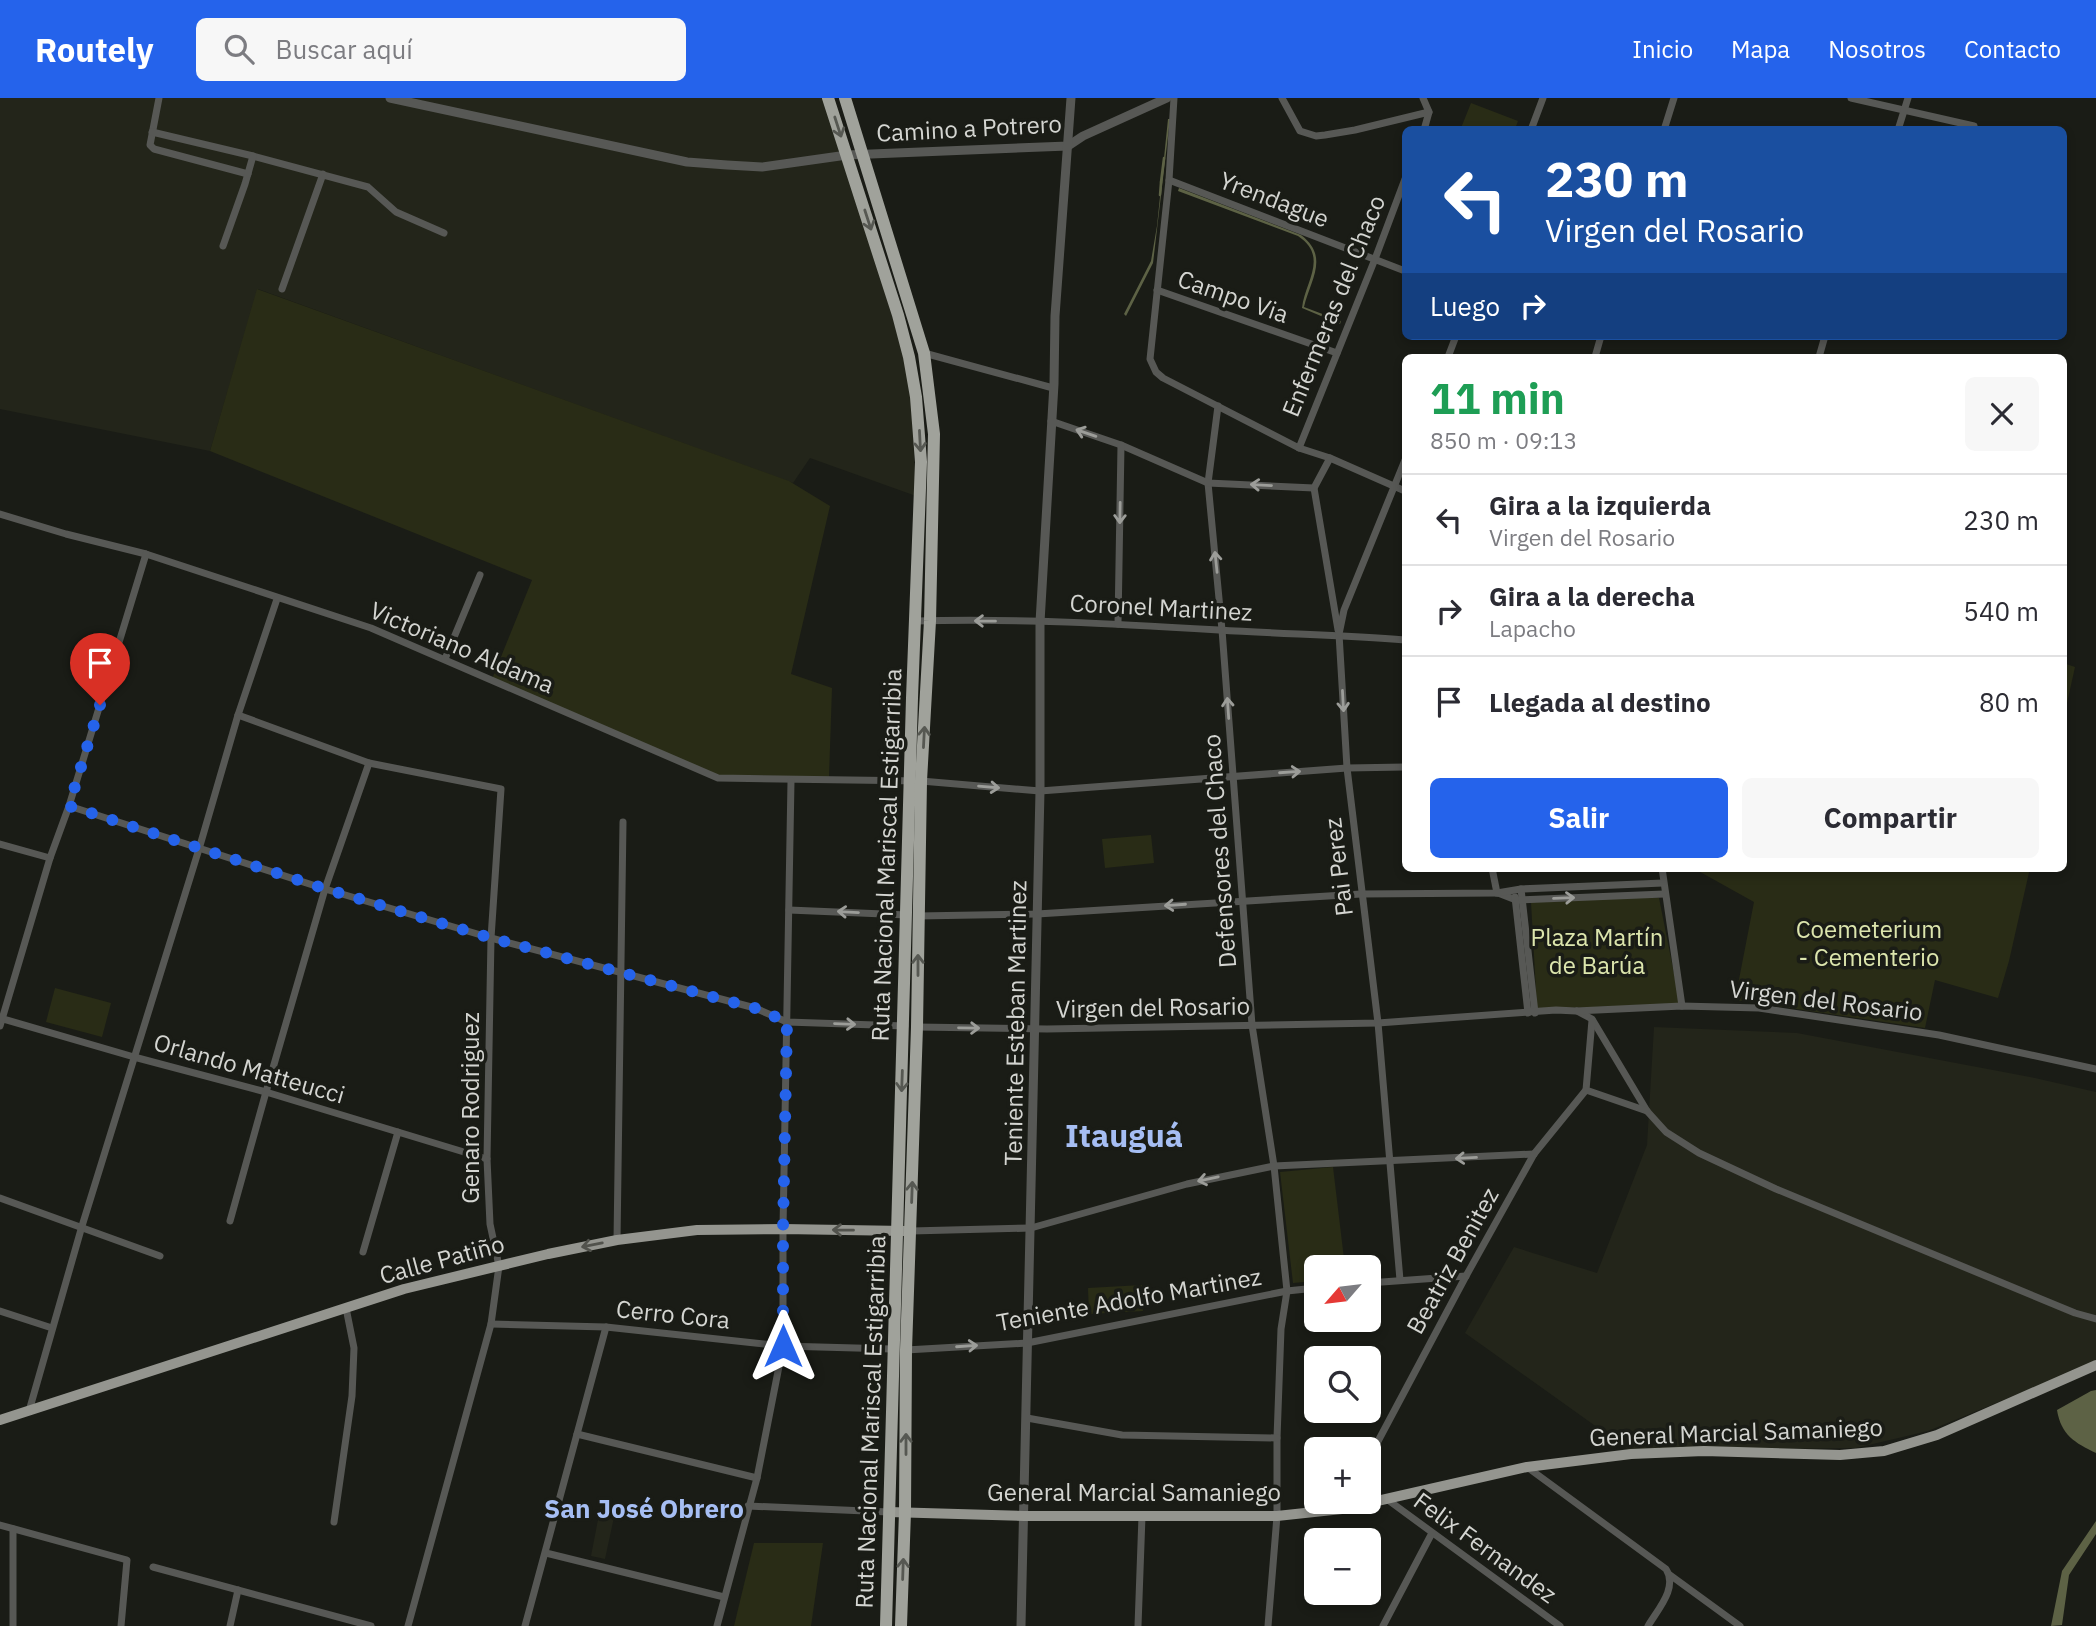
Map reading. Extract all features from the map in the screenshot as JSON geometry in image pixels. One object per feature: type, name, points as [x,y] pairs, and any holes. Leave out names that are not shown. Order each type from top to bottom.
[{"type":"highway","name":"Ruta Nacional Mariscal Estigarribia","points":[[828,98],[909,357],[916,397],[921,462],[915,621],[911,1231],[901,1626]]},
{"type":"highway","name":"Ruta Nacional Mariscal Estigarribia","points":[[845,98],[924,353],[931,401],[935,461],[930,621],[916,781]]},
{"type":"highway","name":"Ruta Nacional Mariscal Estigarribia","points":[[886,1626],[892,1349],[911,1026]]},
{"type":"main road","name":"Calle Patiño","points":[[0,1420],[404,1289],[548,1254],[617,1240],[696,1230],[911,1231]]},
{"type":"main road","name":"General Marcial Samaniego","points":[[1381,1501],[1527,1466],[1631,1454],[1704,1451],[1840,1455],[1884,1451],[1937,1435],[2096,1365]]},
{"type":"main road","name":"General Marcial Samaniego","points":[[889,1511],[1024,1517],[1278,1516],[1304,1512]]},
{"type":"street","points":[[159,98],[150,145],[154,149],[248,174]]},
{"type":"street","name":"Camino a Potrero","points":[[390,98],[687,162],[762,167],[847,155],[1068,146],[1083,136],[1167,98]]},
{"type":"street","name":"Teniente Esteban Martinez","points":[[1021,1626],[1040,791],[1040,622],[1055,316],[1071,98]]},
{"type":"street","points":[[1174,98],[1169,180],[1150,359],[1152,364],[1163,378],[1299,448],[1330,458],[1402,490]]},
{"type":"street","points":[[1282,98],[1300,131],[1316,136],[1355,130],[1429,111]]},
{"type":"street","points":[[1423,98],[1429,111],[1425,126]]},
{"type":"street","points":[[1532,126],[1543,98]]},
{"type":"street","points":[[1665,126],[1674,98]]},
{"type":"street","points":[[1851,98],[1974,126]]},
{"type":"street","points":[[1899,126],[1908,98]]},
{"type":"street","points":[[152,132],[368,187],[396,212],[444,233]]},
{"type":"street","points":[[223,246],[253,156]]},
{"type":"street","points":[[282,289],[323,174]]},
{"type":"street","name":"Yrendague","points":[[1169,180],[1402,270]]},
{"type":"street","name":"Enfermeras del Chaco","points":[[1299,448],[1402,186]]},
{"type":"street","name":"Campo Via","points":[[1157,290],[1337,353]]},
{"type":"street","points":[[924,353],[1053,388]]},
{"type":"street","name":"Defensores del Chaco","points":[[1218,407],[1208,483],[1234,776],[1252,1025],[1274,1166],[1287,1291],[1281,1329],[1277,1438],[1278,1516],[1268,1626]]},
{"type":"street","points":[[1051,421],[1121,445],[1208,483],[1314,488]]},
{"type":"street","points":[[1118,624],[1121,445]]},
{"type":"street","points":[[1330,458],[1314,488],[1339,634]]},
{"type":"street","name":"Pai Perez","points":[[1400,1280],[1378,1023],[1347,768],[1339,634],[1348,599],[1402,468]]},
{"type":"street","name":"Victoriano Aldama","points":[[0,514],[146,554],[370,628],[718,778],[916,781],[1040,791],[1347,768],[1402,767]]},
{"type":"street","points":[[1,1021],[146,554]]},
{"type":"street","points":[[445,659],[480,575]]},
{"type":"street","points":[[29,1411],[82,1226],[238,715],[277,599]]},
{"type":"street","name":"Coronel Martinez","points":[[915,621],[1118,624],[1339,634],[1402,640]]},
{"type":"street","points":[[230,1221],[326,889],[369,763],[238,715]]},
{"type":"street","name":"Genaro Rodriguez","points":[[369,763],[501,789],[491,938],[487,1158],[490,1224],[499,1266],[491,1324],[408,1626]]},
{"type":"street","points":[[717,1626],[757,1478],[783,1346],[791,781]]},
{"type":"street","name":"Virgen del Rosario","points":[[69,806],[326,889],[491,938],[755,1008],[787,1022],[1034,1029],[1378,1023],[1556,1010],[1682,1006],[1759,1008],[1939,1035],[2096,1069]]},
{"type":"street","points":[[617,1240],[623,822]]},
{"type":"street","points":[[0,844],[50,858]]},
{"type":"street","points":[[1493,872],[1497,893]]},
{"type":"street","points":[[1662,872],[1682,1006]]},
{"type":"street","points":[[789,910],[913,916],[1037,914],[1361,894],[1497,893],[1518,889],[1662,883]]},
{"type":"street","points":[[1518,889],[1531,1013]]},
{"type":"street","points":[[1497,893],[1519,900],[1664,894]]},
{"type":"street","points":[[1576,1011],[1592,1020],[1647,1111],[1666,1132],[1699,1153],[1776,1189],[2075,1313],[2096,1319]]},
{"type":"street","points":[[1592,1020],[1586,1090],[1647,1111]]},
{"type":"street","name":"Orlando Matteucci","points":[[1,1021],[266,1092],[487,1158]]},
{"type":"street","name":"Beatriz Benitez","points":[[1380,1437],[1534,1154],[1586,1090]]},
{"type":"street","points":[[363,1252],[398,1132]]},
{"type":"street","points":[[911,1231],[1031,1228],[1187,1184],[1274,1166],[1534,1154]]},
{"type":"street","points":[[0,1198],[160,1256]]},
{"type":"street","points":[[1381,1282],[1466,1276]]},
{"type":"street","name":"Teniente Adolfo Martinez","points":[[906,1350],[1027,1343],[1304,1289]]},
{"type":"street","points":[[334,1522],[352,1396],[354,1348],[346,1308]]},
{"type":"street","points":[[0,1311],[52,1328]]},
{"type":"street","name":"Cerro Cora","points":[[491,1324],[606,1327],[783,1346],[892,1349]]},
{"type":"street","points":[[524,1626],[606,1327]]},
{"type":"street","points":[[1027,1418],[1122,1435],[1277,1438]]},
{"type":"street","points":[[578,1434],[757,1478]]},
{"type":"street","points":[[1527,1466],[1666,1569],[1671,1578],[1740,1626]]},
{"type":"street","name":"Felix Fernandez","points":[[1388,1500],[1560,1626]]},
{"type":"street","points":[[748,1506],[889,1511]]},
{"type":"street","points":[[1138,1626],[1142,1516]]},
{"type":"street","points":[[0,1525],[127,1560],[121,1626]]},
{"type":"street","points":[[13,1529],[13,1626]]},
{"type":"street","points":[[1383,1626],[1432,1533]]},
{"type":"street","points":[[546,1553],[724,1597]]},
{"type":"street","points":[[153,1567],[370,1626]]},
{"type":"street","points":[[1647,1626],[1670,1589],[1671,1578]]},
{"type":"street","points":[[230,1626],[239,1590]]},
{"type":"shaded area","points":[[0,98],[823,98],[850,176],[910,376],[916,496],[810,458],[793,483],[258,289],[210,451],[0,409]]},
{"type":"shaded area","points":[[1168,119],[1153,263],[1126,316],[1124,314],[1151,261]]},
{"type":"shaded area","points":[[1179,188],[1301,235],[1310,243],[1316,260],[1316,269],[1304,307],[1341,321],[1340,324],[1302,308],[1314,261],[1307,244],[1298,236],[1178,191]]},
{"type":"shaded area","points":[[1654,1027],[1797,1033],[2096,1092],[2096,1362],[1928,1431],[1856,1448],[1629,1450],[1465,1333],[1514,1247],[1597,1273],[1647,1145]]},
{"type":"shaded area","points":[[2096,1390],[2096,1453],[2070,1437],[2062,1426],[2057,1410]]},
{"type":"shaded area","points":[[601,1504],[616,1508],[605,1559],[591,1556]]},
{"type":"shaded area","points":[[2096,1521],[2096,1534],[2069,1575],[2062,1625],[2051,1626],[2062,1571]]},
{"type":"green space","points":[[1471,103],[1518,121],[1516,126],[1462,126]]},
{"type":"green space","points":[[257,289],[789,481],[830,506],[791,674],[832,688],[829,777],[715,775],[492,679],[532,580],[210,451]]},
{"type":"green space","points":[[2067,664],[2075,667],[2067,703]]},
{"type":"green space","points":[[1151,835],[1154,863],[1105,868],[1102,839]]},
{"type":"green space","name":"Coemeterium - Cementerio","points":[[1700,872],[2029,872],[1998,998],[1935,980],[1925,1028],[1735,1000],[1754,902]]},
{"type":"green space","name":"Plaza Martín de Barúa","points":[[1659,898],[1680,1004],[1537,1009],[1531,902]]},
{"type":"green space","points":[[55,988],[111,1003],[102,1037],[46,1022]]},
{"type":"green space","points":[[1333,1167],[1344,1255],[1304,1255],[1304,1282],[1293,1283],[1280,1172]]},
{"type":"green space","points":[[1142,1285],[1143,1311],[1089,1314],[1088,1288]]},
{"type":"green space","points":[[754,1543],[823,1543],[811,1626],[734,1626]]},
{"type":"waterway","points":[[1161,182],[1164,158]]},
{"type":"waterway","points":[[1160,195],[1161,182]]},
{"type":"district","name":"Itauguá","points":[[1124,1136]]},
{"type":"district","name":"San José Obrero","points":[[644,1509]]},
{"type":"route","points":[[100,705],[69,806],[326,889],[491,938],[755,1008],[787,1022],[783,1346]]}]
